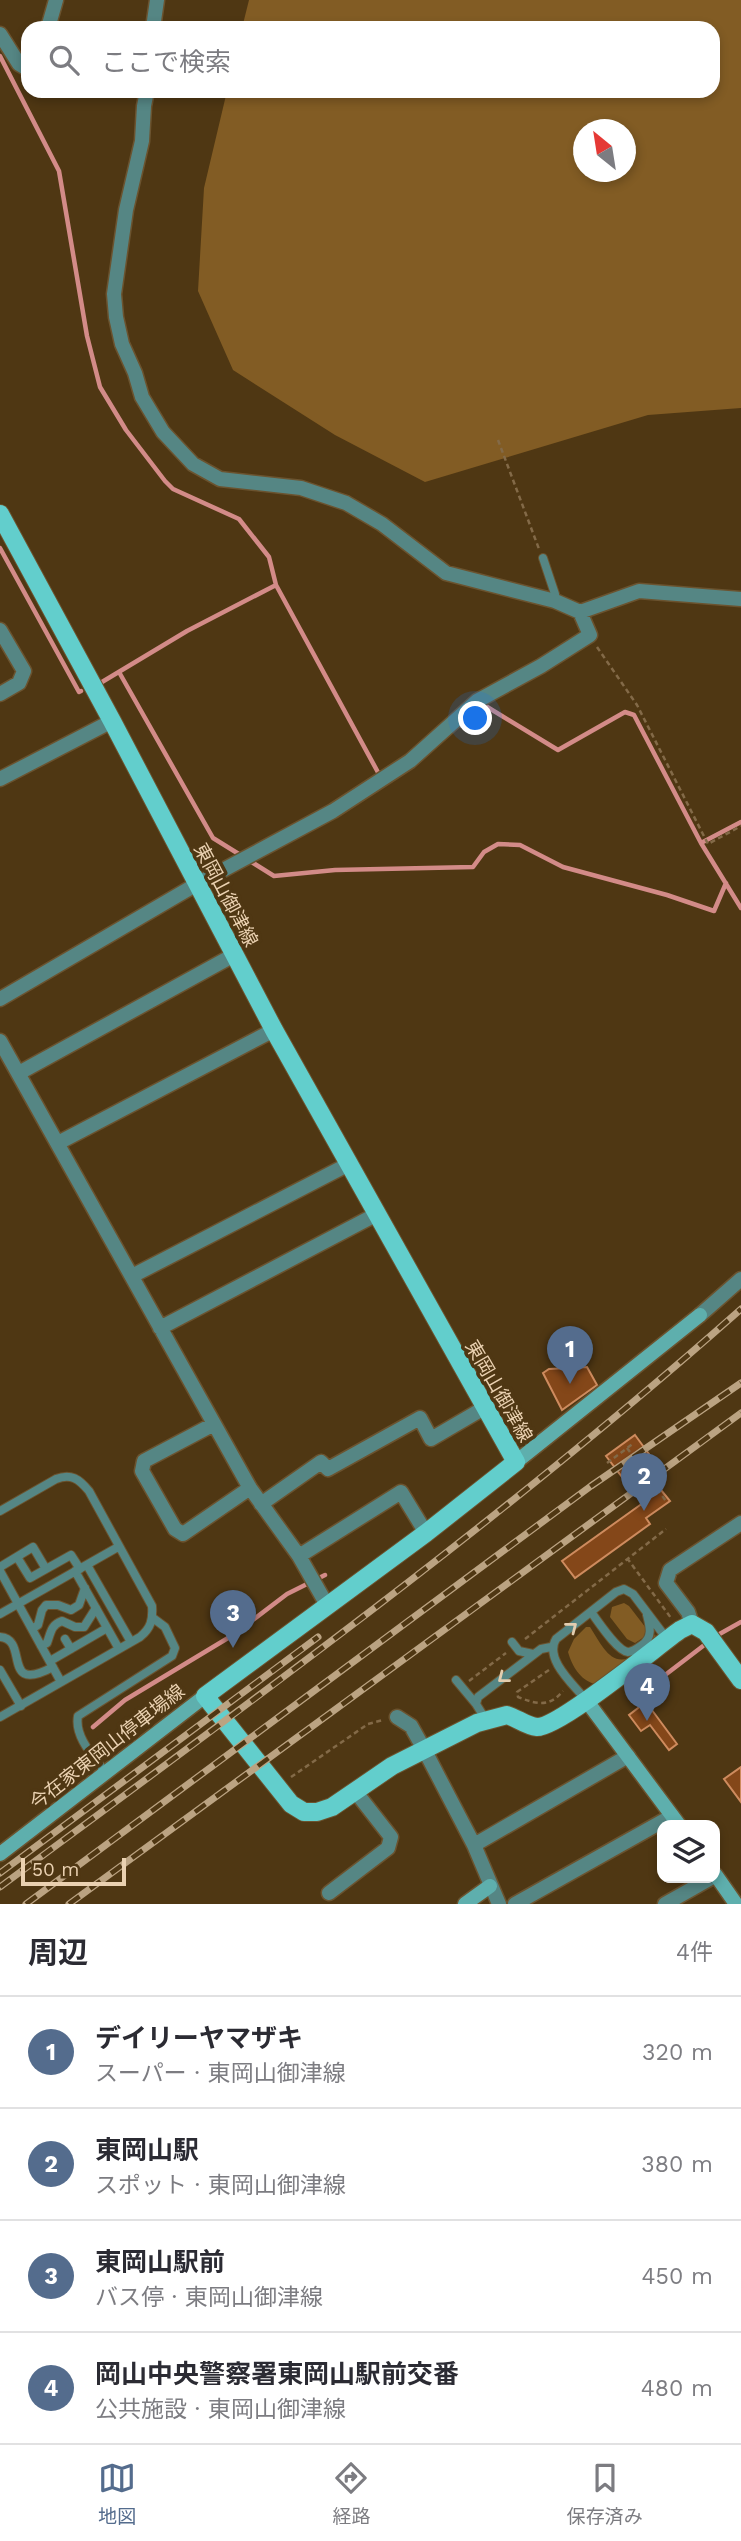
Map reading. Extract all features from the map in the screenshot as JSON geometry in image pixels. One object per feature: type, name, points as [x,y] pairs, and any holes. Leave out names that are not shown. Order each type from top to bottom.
[{"type":"main road","name":"東岡山御津線","points":[[0,514],[113,721],[274,1030],[516,1462],[426,1533],[205,1696]]},
{"type":"main road","points":[[205,1696],[291,1804],[304,1812],[317,1812],[332,1807],[392,1766],[486,1720],[507,1715],[531,1726],[542,1726],[586,1700],[678,1629],[706,1632],[741,1680]]},
{"type":"street","points":[[50,21],[56,0]]},
{"type":"street","points":[[154,21],[157,0]]},
{"type":"street","points":[[0,34],[21,65]]},
{"type":"street","points":[[0,999],[197,884],[282,840],[384,778],[410,761],[477,701],[590,635],[580,612],[555,601],[446,573],[382,524],[346,503],[301,488],[220,479],[193,464],[163,432],[142,397],[122,344],[114,294],[126,210],[142,141],[146,98]]},
{"type":"street","points":[[580,612],[639,590],[741,599]]},
{"type":"street","points":[[0,629],[24,671],[19,683],[0,694]]},
{"type":"street","points":[[0,779],[113,721]]},
{"type":"street","points":[[19,1073],[234,955]]},
{"type":"street","points":[[58,1143],[274,1030]]},
{"type":"street","points":[[0,1041],[250,1488],[299,1556],[327,1605]]},
{"type":"street","points":[[132,1276],[349,1164]]},
{"type":"street","points":[[160,1328],[377,1214]]},
{"type":"street","points":[[516,1462],[741,1279]]},
{"type":"street","points":[[261,1504],[321,1462],[328,1469],[420,1418],[431,1439],[484,1408]]},
{"type":"street","points":[[214,1424],[144,1461],[142,1471],[175,1529],[183,1534],[250,1488]]},
{"type":"street","points":[[299,1556],[401,1492],[426,1533]]},
{"type":"street","points":[[678,1629],[688,1612],[666,1583],[670,1570],[741,1523]]},
{"type":"street","name":"今在家東岡山停車場線","points":[[0,1854],[205,1696]]},
{"type":"street","points":[[586,1700],[674,1820]]},
{"type":"street","points":[[397,1717],[411,1726],[425,1751],[474,1845],[499,1904]]},
{"type":"street","points":[[474,1845],[628,1756]]},
{"type":"street","points":[[329,1893],[388,1849],[391,1837],[355,1791]]},
{"type":"street","points":[[515,1904],[657,1830]]},
{"type":"street","points":[[665,1904],[702,1883]]},
{"type":"street","points":[[720,1883],[736,1904]]},
{"type":"street","points":[[465,1904],[490,1886]]},
{"type":"lane","points":[[543,558],[555,601]]},
{"type":"lane","points":[[0,1511],[65,1475],[81,1481],[152,1606],[153,1618],[149,1629],[131,1642],[0,1717]]},
{"type":"lane","points":[[47,1569],[33,1547],[0,1569],[61,1682]]},
{"type":"lane","points":[[0,1614],[118,1547]]},
{"type":"lane","points":[[17,1557],[30,1578],[71,1555],[131,1642]]},
{"type":"lane","points":[[80,1569],[85,1588],[119,1649]]},
{"type":"lane","points":[[32,1629],[38,1625],[46,1605],[58,1605],[71,1610],[79,1605],[85,1588]]},
{"type":"lane","points":[[476,1704],[478,1697],[535,1653],[551,1647],[556,1639],[616,1592],[624,1589],[633,1594],[647,1612],[678,1629]]},
{"type":"lane","points":[[41,1646],[47,1643],[51,1628],[56,1624],[62,1621],[79,1628],[84,1627],[96,1608]]},
{"type":"lane","points":[[591,1612],[620,1649],[627,1652],[634,1651],[647,1641],[651,1631],[647,1612]]},
{"type":"lane","points":[[106,1773],[81,1737],[76,1723],[78,1716],[173,1656],[175,1648],[165,1627],[153,1618]]},
{"type":"lane","points":[[0,1637],[10,1639],[15,1648],[18,1668],[27,1675],[37,1675],[71,1649],[107,1628]]},
{"type":"lane","points":[[65,1639],[71,1649]]},
{"type":"lane","points":[[513,1645],[519,1651],[535,1653]]},
{"type":"lane","points":[[551,1647],[553,1657],[586,1700]]},
{"type":"lane","points":[[1,1675],[21,1706]]},
{"type":"lane","points":[[456,1680],[486,1720]]},
{"type":"lane","points":[[0,1708],[11,1711]]},
{"type":"path","points":[[498,440],[543,558]]},
{"type":"path","points":[[590,635],[637,705],[708,844],[741,826]]},
{"type":"path","points":[[607,1463],[634,1443]]},
{"type":"path","points":[[627,1448],[666,1501]]},
{"type":"path","points":[[622,1484],[649,1465]]},
{"type":"path","points":[[466,1682],[666,1529]]},
{"type":"path","points":[[627,1558],[678,1629]]},
{"type":"path","points":[[528,1637],[535,1653],[550,1669],[517,1692],[518,1697],[538,1705],[549,1703],[563,1694],[564,1687]]},
{"type":"path","points":[[277,1787],[368,1724],[397,1717]]},
{"type":"shaded area","points":[[249,0],[741,0],[741,408],[648,415],[425,482],[335,435],[233,370],[198,291],[204,188],[225,98],[720,98],[720,21],[244,21]]},
{"type":"shaded area","points":[[624,1603],[646,1628],[644,1637],[635,1643],[627,1639],[610,1617],[612,1607]]},
{"type":"shaded area","points":[[586,1627],[590,1627],[608,1654],[614,1658],[628,1658],[642,1650],[655,1634],[657,1640],[595,1684],[577,1672],[568,1652],[574,1639]]},
{"type":"building","points":[[587,1367],[597,1385],[562,1410],[543,1373],[549,1369]]},
{"type":"building","points":[[635,1435],[657,1465],[629,1486],[606,1456]]},
{"type":"building","points":[[661,1490],[670,1501],[646,1518],[650,1524],[575,1578],[562,1561]]},
{"type":"building","points":[[646,1702],[677,1744],[669,1750],[650,1725],[641,1731],[629,1715]]},
{"type":"building","points":[[741,1767],[741,1802],[724,1779]]},
{"type":"waterway","points":[[0,56],[21,97]]},
{"type":"waterway","points":[[22,98],[59,171],[87,336],[100,387],[126,430],[165,481],[173,489],[239,519],[269,557],[276,585],[380,776]]},
{"type":"waterway","points":[[0,548],[79,692],[81,691]]},
{"type":"waterway","points":[[102,682],[187,631],[276,585]]},
{"type":"waterway","points":[[119,672],[213,838],[242,856]]},
{"type":"waterway","points":[[461,725],[484,705],[558,750],[625,712],[634,715],[701,843],[741,908]]},
{"type":"waterway","points":[[701,843],[741,822]]},
{"type":"waterway","points":[[250,861],[274,876],[335,870],[473,867],[484,852],[498,844],[520,845],[563,867],[667,895],[714,911],[726,883]]},
{"type":"waterway","points":[[93,1727],[125,1700],[233,1635],[287,1594],[325,1575]]},
{"type":"waterway","points":[[716,1636],[741,1622]]},
{"type":"waterway","points":[[639,1695],[703,1646]]},
{"type":"railway","points":[[0,1887],[470,1534],[562,1461],[741,1309]]},
{"type":"railway","points":[[26,1904],[591,1486],[741,1383]]},
{"type":"railway","points":[[69,1904],[741,1413]]},
{"type":"railway","points":[[0,1873],[318,1637]]},
{"type":"place","name":"デイリーヤマザキ","points":[[570,1384]]},
{"type":"place","name":"東岡山駅","points":[[644,1511]]},
{"type":"place","name":"東岡山駅前","points":[[233,1648]]},
{"type":"place","name":"岡山中央警察署東岡山駅前交番","points":[[647,1721]]}]
